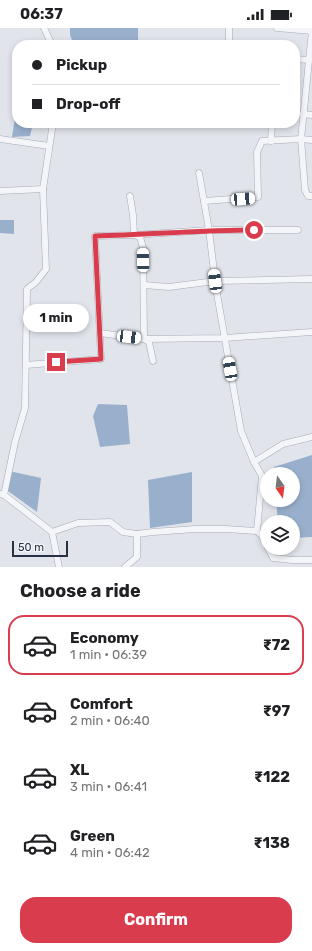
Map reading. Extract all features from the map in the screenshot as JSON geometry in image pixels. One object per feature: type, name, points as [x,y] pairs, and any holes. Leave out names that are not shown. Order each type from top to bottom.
[{"type":"street","points":[[44,28],[50,40]]},
{"type":"street","points":[[229,28],[229,40]]},
{"type":"street","points":[[277,28],[312,31],[301,139],[305,190],[308,196],[312,196]]},
{"type":"street","points":[[300,59],[309,60]]},
{"type":"street","points":[[303,114],[312,116]]},
{"type":"street","points":[[52,128],[43,189],[46,269],[36,282],[27,289],[25,408],[2,494],[52,532],[59,567]]},
{"type":"street","points":[[272,128],[272,140]]},
{"type":"street","points":[[0,139],[49,146]]},
{"type":"street","points":[[204,202],[258,197],[258,152],[262,141],[301,139],[312,140]]},
{"type":"street","points":[[199,173],[209,230],[215,281],[241,431],[254,462],[262,476],[256,531]]},
{"type":"street","points":[[0,191],[43,189]]},
{"type":"street","points":[[130,196],[134,235]]},
{"type":"street","points":[[26,365],[101,359],[95,236],[209,230],[298,230]]},
{"type":"street","points":[[134,235],[140,238],[143,248],[144,339]]},
{"type":"street","points":[[144,285],[169,287],[215,281],[312,279]]},
{"type":"street","points":[[100,333],[144,339],[225,338],[312,332]]},
{"type":"street","points":[[144,339],[149,342],[153,360]]},
{"type":"street","points":[[254,462],[284,444],[312,437]]},
{"type":"street","points":[[52,532],[78,523],[110,522],[123,532],[137,534],[195,529],[226,529],[256,531],[260,534]]},
{"type":"street","points":[[125,567],[137,557],[137,534]]},
{"type":"street","points":[[272,555],[273,558],[312,560]]},
{"type":"water","points":[[70,28],[138,28],[138,40],[72,40]]},
{"type":"water","points":[[13,128],[32,128],[30,136],[12,137]]},
{"type":"water","points":[[0,220],[14,220],[14,234],[0,233]]},
{"type":"water","points":[[98,404],[127,405],[130,444],[100,447],[93,416]]},
{"type":"water","points":[[312,455],[312,537],[300,538],[300,515],[277,515],[277,507],[300,507],[300,467],[274,467]]},
{"type":"water","points":[[9,471],[41,478],[37,512],[8,491]]},
{"type":"water","points":[[192,472],[192,522],[150,528],[148,480]]},
{"type":"route","points":[[56,362],[101,359],[95,236],[209,230],[254,230]]}]
